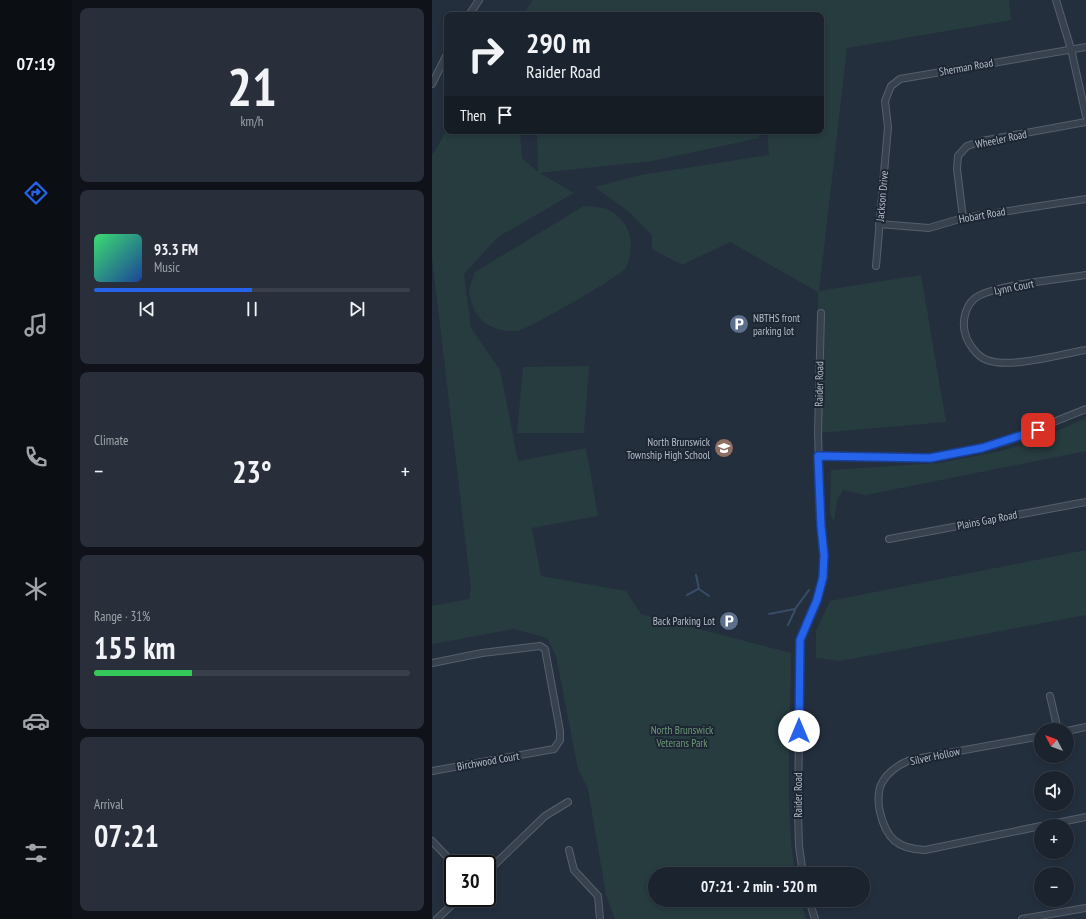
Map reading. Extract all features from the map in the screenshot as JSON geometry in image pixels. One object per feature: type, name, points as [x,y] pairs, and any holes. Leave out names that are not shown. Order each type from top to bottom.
[{"type":"street","points":[[471,12],[479,0]]},
{"type":"street","points":[[1056,0],[1071,49],[1086,116]]},
{"type":"street","name":"Sherman Road","points":[[888,127],[884,101],[891,86],[900,79],[1086,47]]},
{"type":"street","points":[[432,84],[444,60]]},
{"type":"street","name":"Wheeler Road","points":[[963,218],[957,169],[958,156],[967,146],[982,141],[1086,122]]},
{"type":"street","name":"Jackson Drive","points":[[876,266],[888,127]]},
{"type":"street","name":"Hobart Road","points":[[879,224],[929,228],[963,218],[1086,199]]},
{"type":"street","name":"Lynn Court","points":[[1086,275],[994,290],[974,299],[966,310],[964,329],[967,343],[986,360],[1009,363],[1086,350]]},
{"type":"street","name":"Raider Road","points":[[802,867],[799,846],[798,813],[799,654],[800,640],[817,600],[823,577],[824,555],[821,526],[818,456],[821,313]]},
{"type":"street","points":[[818,456],[930,458],[982,448],[1004,442],[1086,410]]},
{"type":"street","name":"Plains Gap Road","points":[[889,539],[1086,502]]},
{"type":"street","name":"Birchwood Court","points":[[432,663],[533,646],[540,646],[545,649],[553,686],[560,740],[554,749],[544,752],[432,771]]},
{"type":"street","points":[[1050,696],[1056,723]]},
{"type":"street","points":[[1074,730],[1086,727]]},
{"type":"street","name":"Silver Hollow","points":[[1034,737],[910,760],[898,765],[880,787],[878,805],[884,828],[894,841],[911,850],[925,850],[1034,827]]},
{"type":"street","points":[[496,863],[545,816],[568,802]]},
{"type":"street","name":"Silver Hollow","points":[[1074,819],[1086,817]]},
{"type":"street","points":[[432,841],[445,855]]},
{"type":"street","points":[[569,850],[574,870],[598,896],[600,919]]},
{"type":"street","points":[[437,919],[450,907]]},
{"type":"street","points":[[811,907],[815,919]]},
{"type":"street","points":[[1022,919],[1086,908]]},
{"type":"green space","points":[[533,0],[1009,0],[1011,20],[847,48],[819,291],[921,275],[946,422],[818,433],[818,292],[730,242],[682,265],[652,249],[652,235],[629,212],[595,187],[640,175],[769,155],[767,134],[824,134],[824,12],[524,12]]},
{"type":"green space","name":"North Brunswick Veterans Park","points":[[445,134],[520,134],[522,158],[538,172],[537,134],[758,134],[759,138],[652,161],[540,173],[574,193],[498,237],[464,274],[471,328],[500,370],[518,461],[586,448],[598,516],[532,528],[541,576],[626,591],[641,614],[791,653],[789,792],[794,867],[648,867],[648,907],[803,907],[806,919],[615,919],[606,895],[588,789],[578,769],[556,656],[547,638],[514,629],[432,644],[432,606],[469,599],[471,588],[432,257],[432,156]]},
{"type":"green space","points":[[584,206],[598,207],[609,210],[619,217],[627,228],[631,249],[629,260],[625,269],[590,292],[524,329],[517,331],[502,330],[484,322],[475,311],[469,295],[475,272]]},
{"type":"green space","points":[[589,366],[584,433],[517,433],[523,367]]},
{"type":"green space","points":[[1086,418],[1086,451],[866,495],[843,490],[837,501],[834,521],[830,514],[831,470],[940,463],[1001,451],[1032,442]]},
{"type":"green space","points":[[1086,550],[1086,615],[840,661],[816,658],[816,631],[830,601]]},
{"type":"waterway","points":[[696,575],[699,589],[709,596]]},
{"type":"waterway","points":[[687,595],[698,589]]},
{"type":"waterway","points":[[769,614],[795,609],[809,590]]},
{"type":"waterway","points":[[788,625],[795,610]]},
{"type":"place","name":"NBTHS front parking lot","points":[[739,324]]},
{"type":"place","name":"North Brunswick Township High School","points":[[724,448]]},
{"type":"place","name":"Back Parking Lot","points":[[729,621]]},
{"type":"route","points":[[799,731],[800,640],[817,600],[823,577],[824,555],[821,526],[818,456],[930,458],[982,448],[1038,430]]}]
